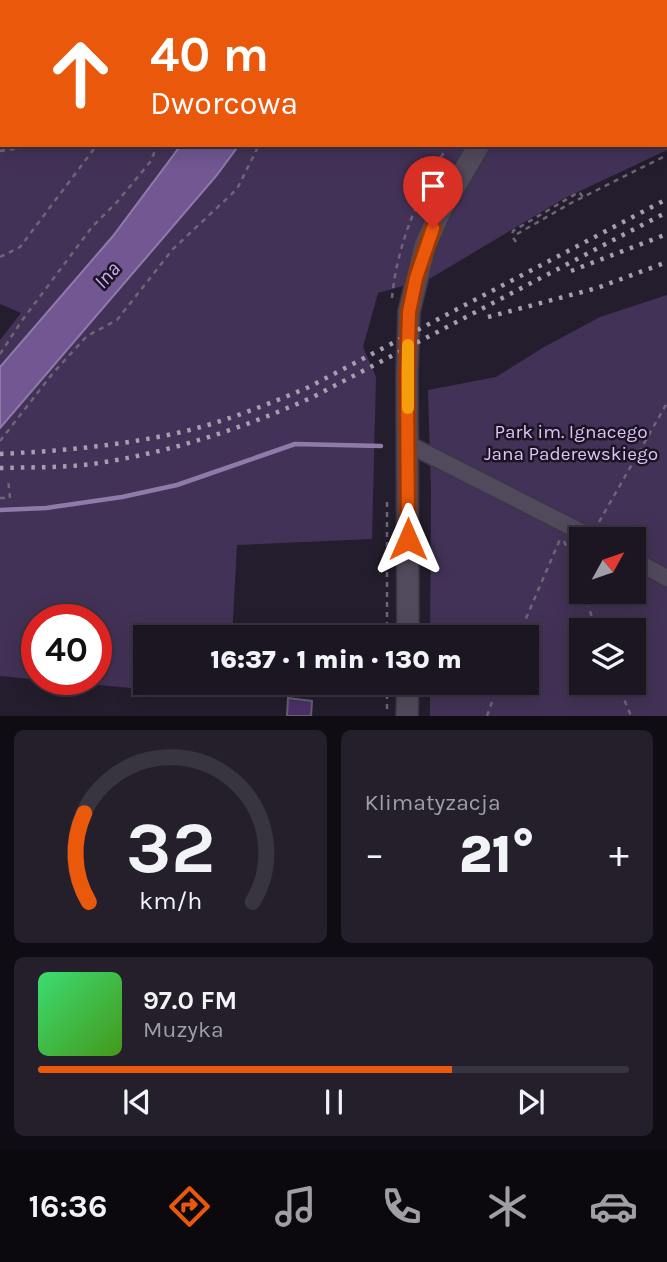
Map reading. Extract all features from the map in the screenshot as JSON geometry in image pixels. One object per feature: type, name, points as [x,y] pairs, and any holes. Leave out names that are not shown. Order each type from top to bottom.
[{"type":"street","points":[[408,625],[409,312],[416,278],[440,210],[478,147]]},
{"type":"street","points":[[408,444],[571,527]]},
{"type":"street","points":[[646,567],[667,578]]},
{"type":"street","points":[[407,716],[408,695]]},
{"type":"path","points":[[0,151],[28,147]]},
{"type":"path","points":[[0,257],[20,247],[95,147]]},
{"type":"path","points":[[0,354],[92,227],[117,202],[150,161],[156,147]]},
{"type":"path","points":[[0,441],[53,373],[87,337],[117,320],[173,248],[237,189],[258,147]]},
{"type":"path","points":[[517,234],[667,155]]},
{"type":"path","points":[[516,242],[512,236],[513,232],[579,192],[583,197]]},
{"type":"path","points":[[598,527],[615,492],[667,403]]},
{"type":"path","points":[[0,498],[10,498],[8,478]]},
{"type":"path","points":[[387,514],[387,625]]},
{"type":"path","points":[[523,625],[562,535],[569,553]]},
{"type":"path","points":[[387,695],[387,716]]},
{"type":"path","points":[[487,716],[494,695]]},
{"type":"path","points":[[622,695],[631,716]]},
{"type":"green space","points":[[0,147],[667,147],[667,150],[563,199],[431,278],[378,293],[363,347],[376,377],[372,539],[237,545],[233,625],[133,625],[133,688],[112,686],[112,604],[21,604],[21,678],[0,676],[0,340],[21,313],[0,304]]},
{"type":"green space","name":"Park im. Ignacego Jana Paderewskiego","points":[[667,295],[667,716],[430,716],[430,695],[539,695],[539,625],[430,625],[431,489],[428,390],[496,377],[600,317]]},
{"type":"water","name":"Ina","points":[[180,147],[238,147],[217,175],[0,428],[0,367],[113,236]]},
{"type":"building","points":[[288,698],[312,701],[311,716],[287,716]]},
{"type":"waterway","points":[[0,510],[46,508],[122,497],[177,485],[295,444],[381,446]]},
{"type":"railway","points":[[0,454],[155,438],[211,424],[260,407],[309,387],[667,199]]},
{"type":"railway","points":[[0,468],[69,466],[121,459],[177,446],[259,419],[313,397],[667,212]]},
{"type":"railway","points":[[571,271],[667,234]]},
{"type":"railway","points":[[488,317],[597,288],[667,262]]},
{"type":"slow traffic","points":[[408,345],[408,408]]},
{"type":"route","points":[[408,539],[409,312],[425,246],[433,228]]}]
